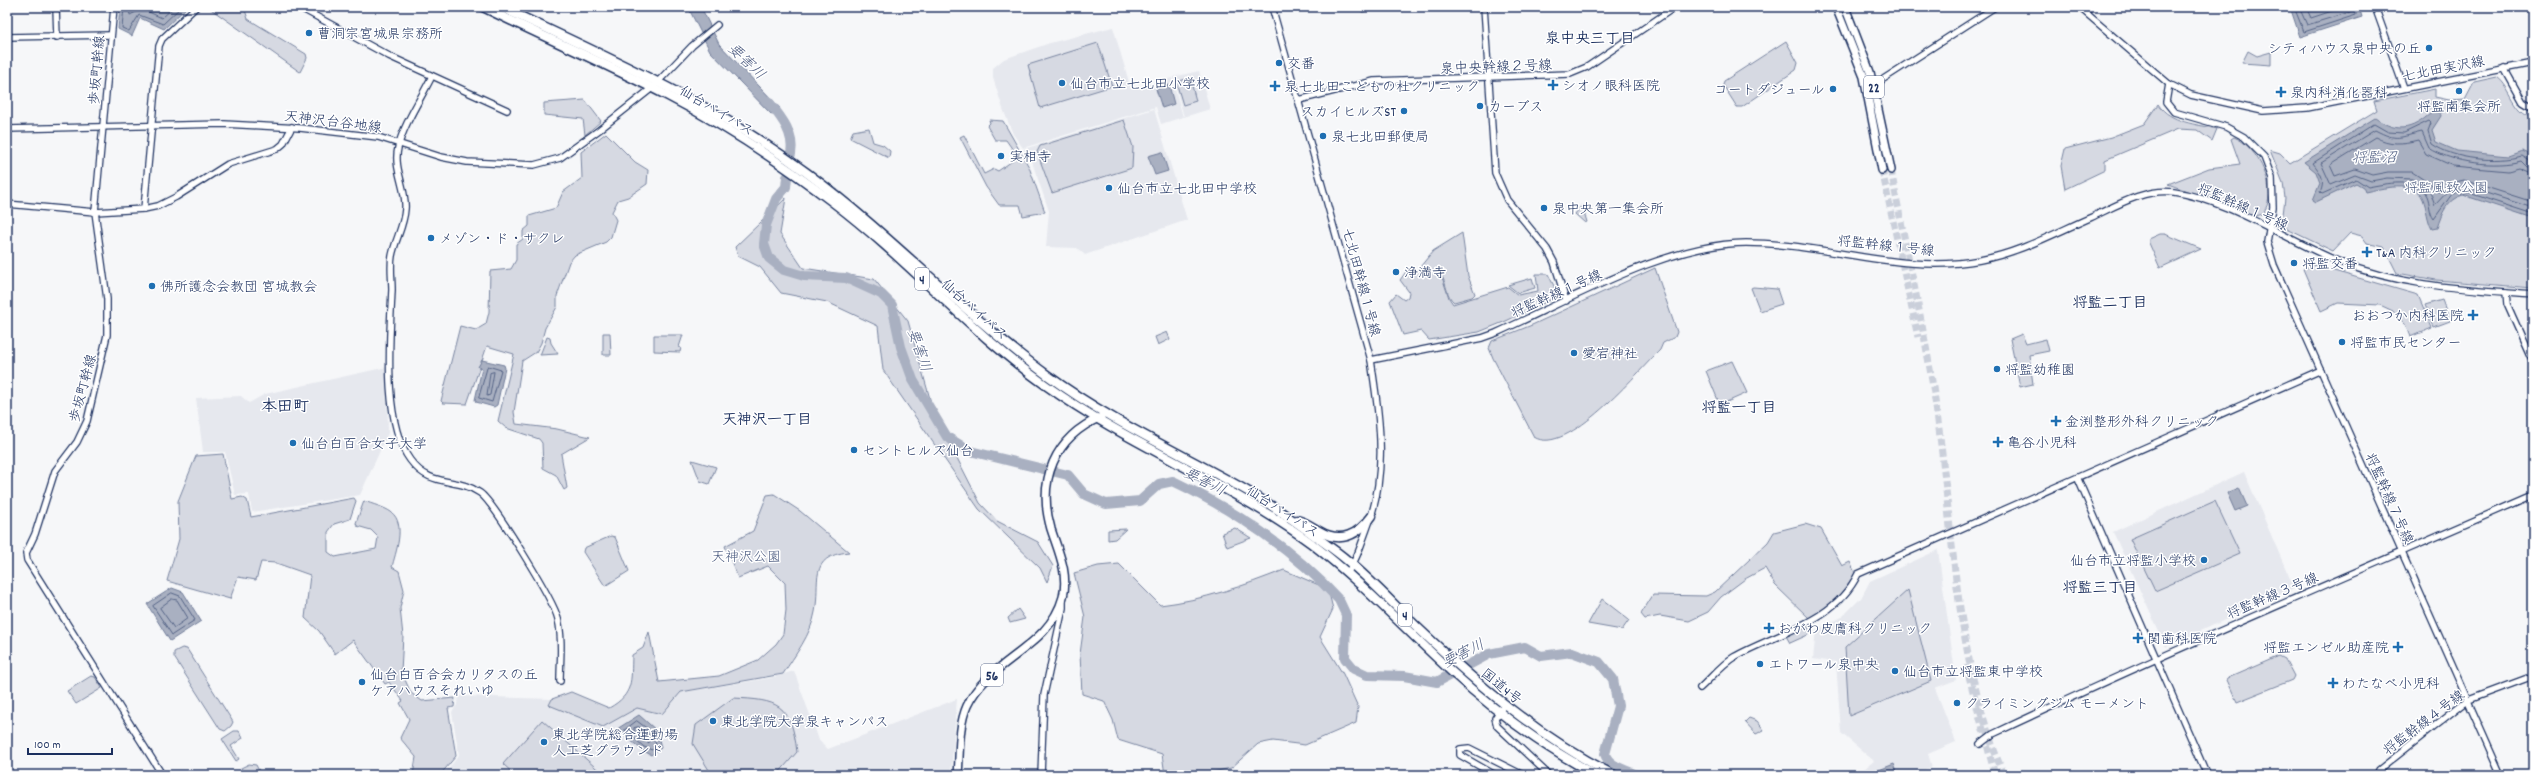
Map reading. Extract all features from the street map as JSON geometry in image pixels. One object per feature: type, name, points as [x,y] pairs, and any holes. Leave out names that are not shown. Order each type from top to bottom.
[{"type":"highway","name":"仙台バイパス","points":[[483,7],[655,85],[736,135],[837,205],[1030,374],[1096,419],[1266,513],[1292,529],[1347,573]]},
{"type":"highway","name":"仙台バイパス","points":[[501,7],[737,126],[803,170],[853,208],[1004,341],[1047,375],[1106,415],[1246,490],[1292,520],[1353,565]]},
{"type":"highway","points":[[1292,520],[1305,522],[1327,535],[1342,538],[1359,531],[1372,516]]},
{"type":"highway","name":"国道4号","points":[[1353,565],[1457,664],[1504,705],[1572,753],[1614,775]]},
{"type":"highway","name":"国道4号","points":[[1347,573],[1462,681],[1499,712],[1570,761],[1597,775]]},
{"type":"main road","name":"22","points":[[1836,7],[1870,88],[1891,170]]},
{"type":"main road","name":"22","points":[[1844,7],[1863,51],[1882,170]]},
{"type":"main road","name":"56","points":[[958,775],[962,723],[967,705],[987,680],[1038,638],[1052,622],[1063,595],[1063,569],[1047,513],[1047,479],[1051,464],[1067,441],[1096,419],[1106,415]]},
{"type":"street","points":[[56,7],[57,37]]},
{"type":"street","name":"歩坂町幹線","points":[[114,7],[95,212],[107,299],[107,336],[82,432],[54,471],[35,534],[26,553],[27,560],[161,773]]},
{"type":"street","points":[[144,209],[159,46],[162,39],[196,7]]},
{"type":"street","points":[[299,7],[432,76],[507,110]]},
{"type":"street","name":"七北田幹線１号線","points":[[1272,7],[1371,360],[1378,412],[1382,462],[1380,480],[1372,516],[1353,565],[1347,573]]},
{"type":"street","points":[[1484,7],[1490,78],[1495,173],[1507,200],[1550,256],[1566,301]]},
{"type":"street","name":"泉中央幹線２号線","points":[[1299,100],[1374,81],[1570,74],[1587,67],[1675,7]]},
{"type":"street","points":[[1870,88],[1995,7]]},
{"type":"street","name":"七北田実沢線","points":[[2079,7],[2169,84],[2191,95],[2263,111],[2307,108],[2533,63]]},
{"type":"street","points":[[2376,7],[2404,88]]},
{"type":"street","name":"天神沢台谷地線","points":[[7,129],[224,124],[292,127],[353,132],[399,143],[441,157],[467,162],[514,165],[547,163],[576,147],[655,85],[696,43],[717,25]]},
{"type":"street","points":[[7,37],[111,35]]},
{"type":"street","points":[[2504,68],[2523,102],[2533,108]]},
{"type":"street","points":[[432,76],[399,143],[397,162],[405,211],[391,260],[390,349],[392,408],[396,428],[406,454],[418,469],[436,480],[475,490],[492,506],[554,607],[560,630],[560,681]]},
{"type":"street","name":"将監幹線７号線","points":[[2169,84],[2166,102],[2174,112],[2226,127],[2244,137],[2264,157],[2272,178],[2273,207],[2267,242],[2274,265],[2466,701],[2501,775]]},
{"type":"street","points":[[7,204],[95,212],[144,209],[158,206],[176,197],[228,164],[277,149],[283,144],[292,127]]},
{"type":"street","name":"将監幹線１号線","points":[[1371,360],[1482,338],[1670,256],[1694,249],[1735,243],[1827,251],[1914,263],[1978,261],[2031,245],[2124,202],[2153,192],[2171,191],[2190,195],[2216,204],[2341,262],[2380,276],[2445,288],[2533,294]]},
{"type":"street","points":[[2506,292],[2507,304],[2533,362]]},
{"type":"street","points":[[1700,688],[1732,658],[1822,615],[1851,589],[1858,574],[2078,479],[2321,370]]},
{"type":"street","points":[[2078,479],[2207,775]]},
{"type":"street","name":"将監幹線３号線","points":[[1980,744],[1993,734],[2157,661],[2232,624],[2401,553],[2533,495]]},
{"type":"street","points":[[1041,775],[1044,695],[1063,608],[1063,595]]},
{"type":"street","points":[[1052,622],[1057,632]]},
{"type":"street","name":"将監幹線４号線","points":[[2377,775],[2379,770],[2466,701],[2533,676]]},
{"type":"street","points":[[1504,705],[1495,718],[1497,726],[1549,775]]},
{"type":"street","points":[[1495,775],[1460,756],[1460,749],[1469,748],[1523,775]]},
{"type":"shaded area","name":"仙台市立七北田小学校","points":[[1113,27],[1131,89],[1172,78],[1183,117],[1161,124],[1156,107],[1023,148],[1013,134],[1003,109],[993,78],[993,68],[1004,59],[1050,43]]},
{"type":"shaded area","points":[[1199,71],[1210,109],[1184,117],[1173,77]]},
{"type":"shaded area","name":"仙台市立七北田中学校","points":[[1154,109],[1187,220],[1085,255],[1077,248],[1046,247],[1049,211],[1033,165],[1024,149]]},
{"type":"shaded area","name":"仙台白百合女子大学","points":[[387,367],[388,433],[360,495],[252,512],[249,494],[235,495],[225,452],[203,452],[196,398],[241,396],[249,403],[265,394]]},
{"type":"shaded area","name":"仙台市立将監小学校","points":[[2244,472],[2294,588],[2166,647],[2113,532]]},
{"type":"shaded area","name":"仙台市立将監東中学校","points":[[1938,550],[1956,680],[1935,688],[1956,742],[1928,754],[1932,767],[1912,775],[1868,775],[1864,769],[1874,761],[1841,733],[1836,662],[1813,659],[1816,630],[1842,617],[1861,598],[1870,581]]},
{"type":"shaded area","name":"東北学院大学泉キャンパス","points":[[794,671],[819,740],[828,749],[957,699],[951,775],[444,775],[459,755],[452,712],[457,705],[458,696],[552,699],[549,704],[603,727],[637,708],[662,714],[681,692],[770,678]]},
{"type":"green space","points":[[208,7],[244,7],[248,19],[306,54],[307,58],[300,72]]},
{"type":"green space","points":[[1359,7],[1384,7],[1383,9],[1362,12]]},
{"type":"green space","points":[[1786,41],[1798,63],[1796,70],[1742,107],[1737,107],[1723,85],[1724,81]]},
{"type":"green space","points":[[1098,43],[1112,86],[1040,108],[1028,65]]},
{"type":"green space","points":[[2248,51],[2257,56],[2271,52],[2271,65],[2242,63]]},
{"type":"green space","name":"将監風致公園","points":[[2497,77],[2506,87],[2521,110],[2533,117],[2533,288],[2436,280],[2397,273],[2384,247],[2367,243],[2362,236],[2350,233],[2333,251],[2287,229],[2282,223],[2285,198],[2283,183],[2270,150],[2280,153],[2290,163],[2377,110],[2374,101],[2435,89],[2435,97],[2449,100],[2465,99],[2474,82]]},
{"type":"green space","points":[[1190,78],[1196,101],[1183,105],[1176,82]]},
{"type":"green space","points":[[585,100],[601,121],[585,135],[583,119],[544,115],[544,103]]},
{"type":"green space","points":[[2158,104],[2169,115],[2184,122],[2217,129],[2212,141],[2197,130],[2178,129],[2105,160],[2105,170],[2065,189],[2061,166],[2065,149],[2111,137],[2144,124]]},
{"type":"green space","points":[[989,120],[1003,121],[1029,167],[1045,212],[1023,216],[1020,205],[999,205],[986,187],[960,137],[964,135],[984,174],[994,169],[998,171],[1018,157],[1006,140],[995,140],[987,126],[990,123]]},
{"type":"green space","points":[[1124,120],[1133,147],[1132,168],[1052,193],[1037,152],[1040,146]]},
{"type":"green space","points":[[869,128],[873,142],[883,145],[890,151],[889,158],[850,138],[853,131]]},
{"type":"green space","points":[[606,133],[635,162],[648,170],[647,184],[628,197],[618,200],[612,212],[616,220],[611,237],[606,242],[575,255],[569,262],[557,296],[557,307],[545,328],[541,343],[536,352],[522,361],[514,412],[516,424],[557,429],[590,437],[561,454],[567,488],[564,490],[556,475],[543,468],[542,443],[539,439],[506,428],[498,421],[514,354],[487,346],[467,404],[443,403],[441,401],[460,326],[476,330],[486,324],[489,312],[490,271],[511,269],[516,260],[516,244],[523,239],[523,231],[529,226],[529,216],[556,208],[563,192],[582,178],[581,152]]},
{"type":"green space","points":[[2234,137],[2243,142],[2251,150],[2264,171],[2268,183],[2269,194],[2267,205],[2262,214],[2255,216],[2168,184],[2209,168],[2240,164],[2231,139]]},
{"type":"green space","points":[[786,198],[780,234],[803,268],[874,279],[908,321],[934,413],[980,503],[997,521],[1038,542],[1053,566],[1047,582],[1040,568],[979,509],[883,370],[878,326],[827,302],[781,293],[760,267],[738,256],[735,247]]},
{"type":"green space","points":[[1582,205],[1587,209],[1584,212],[1587,222],[1585,223],[1575,214]]},
{"type":"green space","points":[[1462,233],[1468,276],[1475,294],[1472,297],[1454,302],[1449,297],[1442,277],[1449,298],[1453,304],[1508,287],[1518,295],[1538,291],[1536,274],[1548,274],[1559,296],[1479,332],[1429,340],[1421,331],[1403,335],[1390,301],[1396,294],[1404,300],[1408,297],[1409,292],[1400,280],[1408,269],[1416,272],[1433,251]]},
{"type":"green space","points":[[2160,234],[2165,234],[2201,249],[2160,268],[2149,243],[2149,239]]},
{"type":"green space","points":[[2313,265],[2418,295],[2432,328],[2410,337],[2405,324],[2393,311],[2380,305],[2338,303],[2321,311],[2303,269]]},
{"type":"green space","name":"愛宕神社","points":[[1655,268],[1677,332],[1675,337],[1663,343],[1660,350],[1619,392],[1583,424],[1565,435],[1548,440],[1534,437],[1493,358],[1489,348],[1492,341],[1532,325]]},
{"type":"green space","points":[[1532,278],[1535,288],[1518,293],[1508,285]]},
{"type":"green space","points":[[1751,288],[1777,289],[1782,304],[1760,311]]},
{"type":"green space","points":[[2442,300],[2450,321],[2434,327],[2425,305]]},
{"type":"green space","points":[[1167,332],[1170,339],[1158,345],[1155,337]]},
{"type":"green space","points":[[603,333],[610,333],[611,355],[603,355]]},
{"type":"green space","points":[[2022,334],[2026,344],[2046,339],[2049,351],[2029,355],[2033,384],[2020,387],[2010,339]]},
{"type":"green space","points":[[654,335],[683,335],[679,347],[681,348],[680,352],[654,351]]},
{"type":"green space","points":[[547,337],[550,338],[551,343],[558,354],[540,355]]},
{"type":"green space","points":[[1732,361],[1747,393],[1720,405],[1706,371]]},
{"type":"green space","points":[[223,454],[232,499],[242,497],[247,500],[251,517],[354,498],[356,501],[350,519],[334,524],[328,532],[328,552],[335,557],[376,549],[378,537],[371,530],[357,526],[356,523],[364,501],[388,510],[396,517],[399,539],[392,567],[399,571],[404,590],[400,608],[403,636],[401,671],[411,693],[422,701],[455,698],[454,707],[448,708],[456,756],[440,775],[413,775],[416,757],[400,738],[409,719],[400,703],[403,701],[389,682],[385,684],[353,640],[335,654],[319,631],[305,618],[310,575],[276,563],[261,562],[256,580],[238,577],[230,599],[167,581],[179,539],[178,501],[196,456]]},
{"type":"green space","points":[[692,460],[716,467],[709,484],[700,481]]},
{"type":"green space","name":"天神沢公園","points":[[774,494],[800,511],[849,552],[836,554],[827,559],[821,565],[818,572],[815,612],[810,629],[783,674],[681,692],[662,714],[637,708],[603,727],[549,705],[552,699],[571,692],[609,708],[617,703],[627,692],[630,686],[632,655],[643,648],[649,632],[659,682],[719,676],[758,660],[776,644],[783,634],[786,610],[785,583],[768,566],[738,578],[725,546],[753,531],[767,495]]},
{"type":"green space","points":[[2215,501],[2240,554],[2155,591],[2130,539]]},
{"type":"green space","points":[[1805,524],[1821,529],[1842,566],[1850,562],[1855,573],[1846,587],[1835,599],[1817,614],[1809,618],[1775,585],[1765,568],[1745,579],[1721,597],[1708,612],[1689,621],[1660,616],[1645,619],[1641,614],[1653,595],[1706,596],[1715,592],[1768,542],[1774,532]]},
{"type":"green space","points":[[1235,528],[1251,538],[1227,547],[1222,533]]},
{"type":"green space","points":[[1126,529],[1115,539],[1108,540],[1108,530]]},
{"type":"green space","points":[[611,536],[615,537],[629,571],[605,586],[583,552],[584,548]]},
{"type":"green space","points":[[1119,564],[1160,605],[1192,600],[1223,592],[1284,570],[1328,589],[1333,609],[1320,637],[1343,674],[1358,707],[1356,723],[1305,745],[1273,741],[1258,744],[1231,768],[1199,775],[1165,775],[1162,754],[1118,740],[1113,720],[1104,701],[1082,694],[1080,654],[1085,617],[1074,573],[1098,566]]},
{"type":"green space","points":[[1908,590],[1931,681],[1849,716],[1845,647]]},
{"type":"green space","points":[[1602,599],[1629,620],[1622,630],[1588,624]]},
{"type":"green space","points":[[1018,609],[1025,619],[1010,623],[1008,618]]},
{"type":"green space","points":[[1808,626],[1810,634],[1790,643],[1786,636]]},
{"type":"green space","points":[[182,648],[187,649],[233,722],[225,731],[220,729],[174,657],[174,652]]},
{"type":"green space","points":[[2279,656],[2285,659],[2294,676],[2292,680],[2237,702],[2227,680],[2228,678]]},
{"type":"green space","points":[[91,676],[95,677],[102,688],[76,704],[67,691]]},
{"type":"green space","points":[[733,698],[761,700],[771,703],[780,707],[786,714],[791,723],[797,752],[777,775],[712,775],[693,744],[696,725]]},
{"type":"green space","points":[[1749,718],[1757,721],[1764,730],[1756,734],[1745,722]]},
{"type":"green space","name":"東北学院総合運動場 人工芝グラウンド","points":[[542,720],[604,775],[515,775],[503,764]]},
{"type":"green space","points":[[234,731],[239,731],[243,738],[231,746],[239,759],[236,761],[222,739]]},
{"type":"green space","points":[[249,764],[256,765],[261,775],[245,775],[241,768]]},
{"type":"water","points":[[120,7],[187,7],[164,29],[140,18],[132,36],[118,29]]},
{"type":"water","points":[[688,7],[701,7],[719,44],[780,108],[771,114],[710,51]]},
{"type":"water","points":[[2290,7],[2359,7],[2362,17],[2300,37]]},
{"type":"water","points":[[1169,85],[1174,104],[1162,108],[1156,89]]},
{"type":"water","name":"将監沼","points":[[2435,109],[2440,111],[2441,116],[2432,130],[2436,142],[2457,151],[2508,156],[2522,151],[2527,153],[2533,161],[2533,218],[2463,195],[2457,197],[2449,203],[2443,212],[2437,228],[2432,229],[2423,199],[2419,193],[2413,189],[2405,187],[2365,192],[2363,187],[2356,183],[2316,202],[2313,200],[2320,183],[2316,172],[2304,162],[2375,118],[2392,127],[2406,127],[2421,121]]},
{"type":"water","points":[[1162,152],[1168,171],[1155,175],[1148,156]]},
{"type":"water","points":[[482,360],[504,365],[505,368],[497,405],[494,407],[476,402],[475,400],[482,368],[478,367]]},
{"type":"water","points":[[2239,488],[2247,506],[2235,511],[2227,493]]},
{"type":"water","points":[[172,588],[183,592],[201,621],[170,641],[147,604]]},
{"type":"water","points":[[639,715],[657,731],[661,748],[651,755],[642,750],[617,729]]},
{"type":"water","points":[[1894,764],[1898,775],[1875,775],[1874,772]]},
{"type":"waterway","name":"要害川","points":[[768,101],[786,125],[791,139],[791,154]]},
{"type":"waterway","name":"要害川","points":[[787,177],[786,187],[776,199],[766,225],[764,244],[769,258],[784,270],[804,276],[846,278],[881,294],[892,305],[901,347],[913,380],[947,437],[970,451],[1068,475],[1084,494],[1106,504],[1140,501],[1159,484],[1173,481],[1196,492],[1262,532],[1302,564],[1339,600],[1346,615],[1345,658],[1354,669],[1367,675],[1404,676],[1437,682],[1489,654],[1525,647],[1541,656],[1572,652],[1599,662],[1613,679],[1618,706],[1605,754],[1614,765],[1636,775]]},
{"type":"tunnel","points":[[1882,170],[1918,337]]},
{"type":"tunnel","points":[[1891,170],[1923,331],[1934,396],[1954,561],[1967,648],[1976,691],[1988,733],[2004,775]]},
{"type":"tunnel","points":[[1966,665],[1995,775]]},
{"type":"place","name":"曹洞宗宮城県宗務所","points":[[309,33]]},
{"type":"place","name":"シティハウス泉中央の丘","points":[[2429,48]]},
{"type":"place","name":"交番","points":[[1279,63]]},
{"type":"place","name":"仙台市立七北田小学校","points":[[1062,83]]},
{"type":"place","name":"シオノ眼科医院","points":[[1553,85]]},
{"type":"place","name":"泉七北田こどもの杜クリニック","points":[[1275,86]]},
{"type":"place","name":"コートダジュール","points":[[1833,89]]},
{"type":"place","name":"将監南集会所","points":[[2459,91]]},
{"type":"place","name":"泉内科消化器科","points":[[2281,92]]},
{"type":"place","name":"カーブス","points":[[1480,106]]},
{"type":"place","name":"スカイヒルズST","points":[[1404,111]]},
{"type":"place","name":"泉七北田郵便局","points":[[1323,136]]},
{"type":"place","name":"実相寺","points":[[1001,156]]},
{"type":"place","name":"仙台市立七北田中学校","points":[[1109,188]]},
{"type":"place","name":"泉中央第一集会所","points":[[1544,208]]},
{"type":"place","name":"メゾン・ド・サクレ","points":[[431,238]]},
{"type":"place","name":"T&A 内科クリニック","points":[[2367,252]]},
{"type":"place","name":"将監交番","points":[[2294,263]]},
{"type":"place","name":"浄満寺","points":[[1396,272]]},
{"type":"place","name":"佛所護念会教団 宮城教会","points":[[152,286]]},
{"type":"place","name":"おおつか内科医院","points":[[2473,315]]},
{"type":"place","name":"将監市民センター","points":[[2342,342]]},
{"type":"place","name":"愛宕神社","points":[[1574,353]]},
{"type":"place","name":"将監幼稚園","points":[[1997,369]]},
{"type":"place","name":"金渕整形外科クリニック","points":[[2056,421]]},
{"type":"place","name":"亀谷小児科","points":[[1998,442]]},
{"type":"place","name":"仙台白百合女子大学","points":[[293,443]]},
{"type":"place","name":"セントヒルズ仙台","points":[[854,450]]},
{"type":"place","name":"仙台市立将監小学校","points":[[2204,560]]},
{"type":"place","name":"おがわ皮膚科クリニック","points":[[1769,628]]},
{"type":"place","name":"関歯科医院","points":[[2138,638]]},
{"type":"place","name":"将監エンゼル助産院","points":[[2398,647]]},
{"type":"place","name":"エトワール泉中央","points":[[1760,664]]},
{"type":"place","name":"仙台市立将監東中学校","points":[[1895,671]]},
{"type":"place","name":"仙台白百合会カリタスの丘 ケアハウスそれいゆ","points":[[362,682]]},
{"type":"place","name":"わたなべ小児科","points":[[2333,683]]},
{"type":"place","name":"クライミングジム モーメント","points":[[1957,703]]},
{"type":"place","name":"東北学院大学泉キャンパス","points":[[713,721]]},
{"type":"place","name":"東北学院総合運動場 人工芝グラウンド","points":[[544,742]]},
{"type":"district","name":"泉中央三丁目","points":[[1590,38]]},
{"type":"district","name":"将監二丁目","points":[[2110,302]]},
{"type":"district","name":"本田町","points":[[285,405]]},
{"type":"district","name":"将監一丁目","points":[[1739,407]]},
{"type":"district","name":"天神沢一丁目","points":[[767,419]]},
{"type":"district","name":"将監三丁目","points":[[2100,587]]}]
